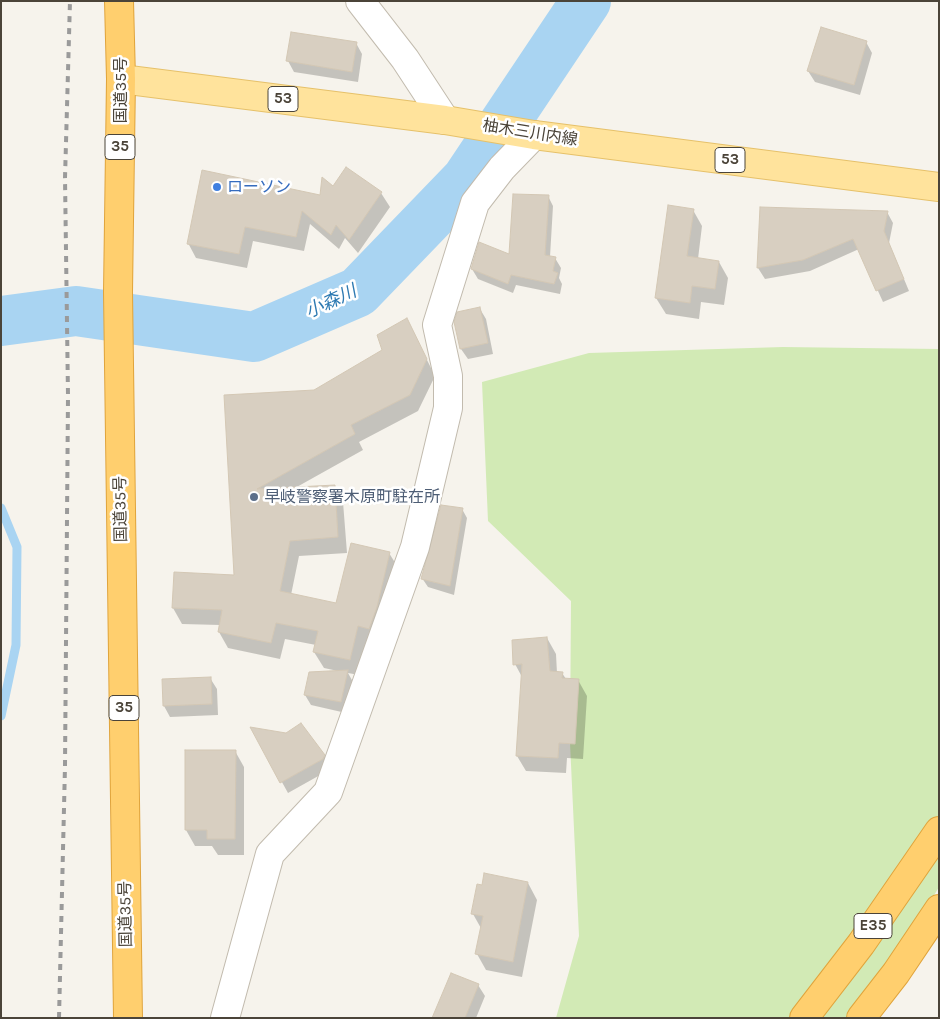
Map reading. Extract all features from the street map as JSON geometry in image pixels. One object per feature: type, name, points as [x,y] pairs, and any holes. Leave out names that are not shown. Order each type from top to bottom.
[{"type":"highway","name":"国道35号","points":[[120,1],[121,79],[118,292],[128,1018]]},
{"type":"highway","name":"E35","points":[[804,1018],[861,944],[939,832]]},
{"type":"highway","name":"E35","points":[[861,1018],[896,973],[939,909]]},
{"type":"main road","name":"柚木三川内線","points":[[121,79],[445,120],[527,134],[939,187]]},
{"type":"street","points":[[360,1],[404,59],[445,120]]},
{"type":"street","points":[[225,1018],[270,854],[328,792],[415,547],[448,408],[448,376],[437,325],[475,203],[527,134]]},
{"type":"green space","points":[[783,347],[939,349],[939,887],[861,1018],[556,1018],[579,936],[570,743],[571,601],[488,521],[482,382],[589,353]]},
{"type":"building","points":[[821,27],[867,41],[854,85],[807,71]]},
{"type":"building","points":[[291,32],[357,42],[352,72],[286,61]]},
{"type":"building","points":[[346,167],[382,192],[349,240],[336,225],[331,235],[302,211],[296,237],[245,227],[239,254],[187,244],[202,170],[320,195],[322,177],[333,186]]},
{"type":"building","points":[[513,194],[549,195],[545,255],[556,257],[553,271],[558,273],[554,284],[511,275],[508,284],[471,269],[479,242],[509,254]]},
{"type":"building","points":[[668,205],[694,209],[687,256],[719,261],[715,289],[692,286],[690,303],[655,298]]},
{"type":"building","points":[[760,207],[888,211],[884,231],[904,279],[876,291],[853,239],[803,260],[757,268]]},
{"type":"building","points":[[480,307],[488,343],[460,349],[454,322],[457,312]]},
{"type":"building","points":[[407,318],[427,359],[410,395],[351,425],[355,434],[257,489],[335,485],[338,537],[290,541],[280,591],[336,603],[351,543],[390,552],[377,607],[369,629],[358,626],[350,660],[313,652],[318,631],[276,623],[271,643],[218,632],[222,610],[172,608],[174,572],[234,575],[224,395],[314,390],[382,350],[377,335]]},
{"type":"building","points":[[441,505],[463,508],[450,586],[421,579]]},
{"type":"building","points":[[547,637],[550,671],[563,672],[562,678],[579,679],[575,744],[559,743],[558,758],[516,756],[522,664],[513,665],[512,640]]},
{"type":"building","points":[[348,670],[341,702],[304,695],[309,672]]},
{"type":"building","points":[[211,677],[212,704],[163,706],[162,679]]},
{"type":"building","points":[[301,723],[325,755],[323,759],[280,783],[250,727],[286,733]]},
{"type":"building","points":[[185,750],[236,750],[235,839],[207,839],[207,830],[185,830]]},
{"type":"building","points":[[484,873],[528,882],[513,962],[475,954],[483,916],[471,914],[477,884],[482,885]]},
{"type":"building","points":[[451,973],[479,984],[465,1018],[432,1018]]},
{"type":"waterway","name":"小森川","points":[[1,321],[76,311],[254,337],[358,292],[467,179],[586,1]]},
{"type":"waterway","points":[[1,508],[17,547],[16,645],[1,716]]},
{"type":"railway","points":[[59,1018],[65,766],[68,396],[65,178],[70,1]]},
{"type":"place","name":"ローソン","points":[[217,187]]},
{"type":"place","name":"早岐警察署木原町駐在所","points":[[254,497]]}]
